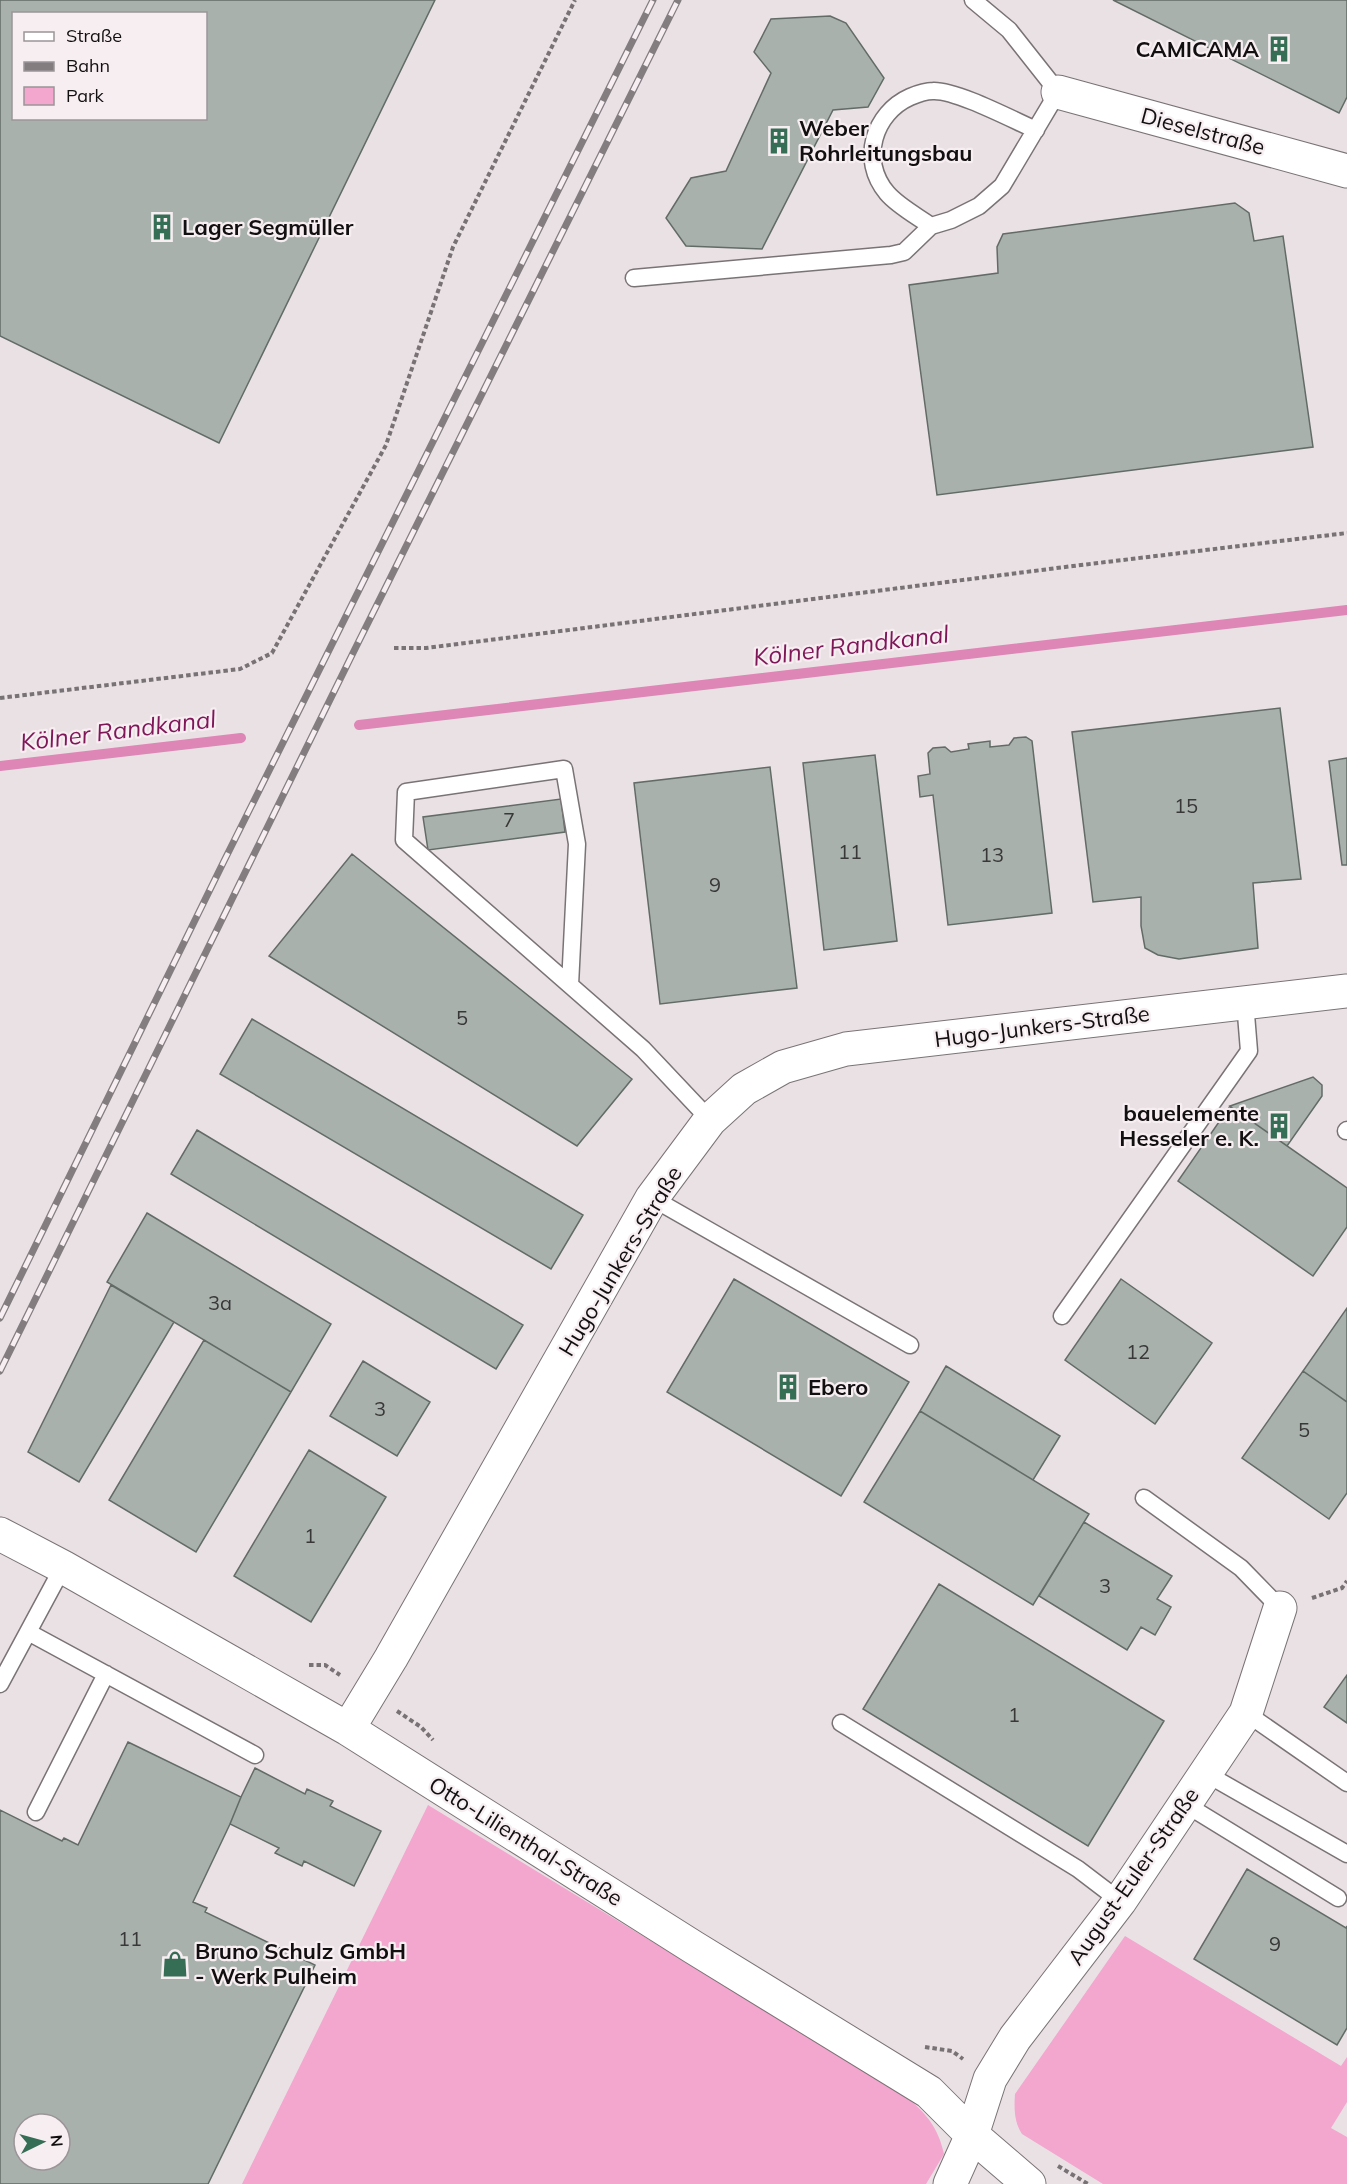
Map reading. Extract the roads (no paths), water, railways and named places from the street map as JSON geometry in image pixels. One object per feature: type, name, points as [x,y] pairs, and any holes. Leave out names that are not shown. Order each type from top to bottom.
[{"type":"street","name":"Dieselstraße","points":[[1058,92],[1347,171]]},
{"type":"street","name":"Hugo-Junkers-Straße","points":[[348,1728],[391,1658],[652,1198],[710,1120],[744,1089],[783,1067],[846,1049],[1347,991]]},
{"type":"street","name":"Otto-Lilienthal-Straße","points":[[0,1534],[63,1567],[348,1728],[693,1947],[928,2092],[972,2135],[1039,2173]]},
{"type":"street","name":"August-Euler-Straße","points":[[950,2184],[972,2135],[990,2079],[1015,2038],[1120,1900],[1246,1713],[1280,1608]]},
{"type":"lane","points":[[634,278],[891,255],[904,252],[931,226],[951,220],[979,206],[1002,186],[1058,92],[1009,30],[973,0]]},
{"type":"lane","points":[[931,226],[886,192],[877,176],[872,156],[872,141],[878,126],[889,110],[917,94],[931,90],[948,92],[1036,129]]},
{"type":"lane","points":[[570,985],[577,844],[564,769],[406,792],[404,840],[642,1049],[710,1120]]},
{"type":"lane","points":[[1062,1316],[1249,1051],[1245,1002]]},
{"type":"lane","points":[[652,1198],[910,1345]]},
{"type":"lane","points":[[1144,1498],[1241,1568],[1280,1608]]},
{"type":"lane","points":[[0,1684],[63,1567]]},
{"type":"lane","points":[[28,1632],[255,1755]]},
{"type":"lane","points":[[36,1812],[106,1674]]},
{"type":"lane","points":[[1246,1713],[1347,1783]]},
{"type":"lane","points":[[841,1723],[1078,1869],[1120,1900]]},
{"type":"lane","points":[[1205,1773],[1347,1854]]},
{"type":"lane","points":[[1185,1804],[1338,1898]]},
{"type":"waterway","name":"Kölner Randkanal","points":[[359,725],[1347,610]]},
{"type":"waterway","name":"Kölner Randkanal","points":[[0,766],[241,738]]},
{"type":"railway","points":[[0,1318],[224,861],[653,0]]},
{"type":"railway","points":[[0,1371],[352,655],[678,0]]},
{"type":"place","name":"CAMICAMA","points":[[1279,49]]},
{"type":"place","name":"Weber Rohrleitungsbau","points":[[779,141]]},
{"type":"place","name":"Lager Segmüller","points":[[162,227]]},
{"type":"place","name":"bauelemente Hesseler e. K.","points":[[1279,1126]]},
{"type":"place","name":"Ebero","points":[[788,1387]]},
{"type":"place","name":"Bruno Schulz GmbH - Werk Pulheim","points":[[175,1964]]}]
